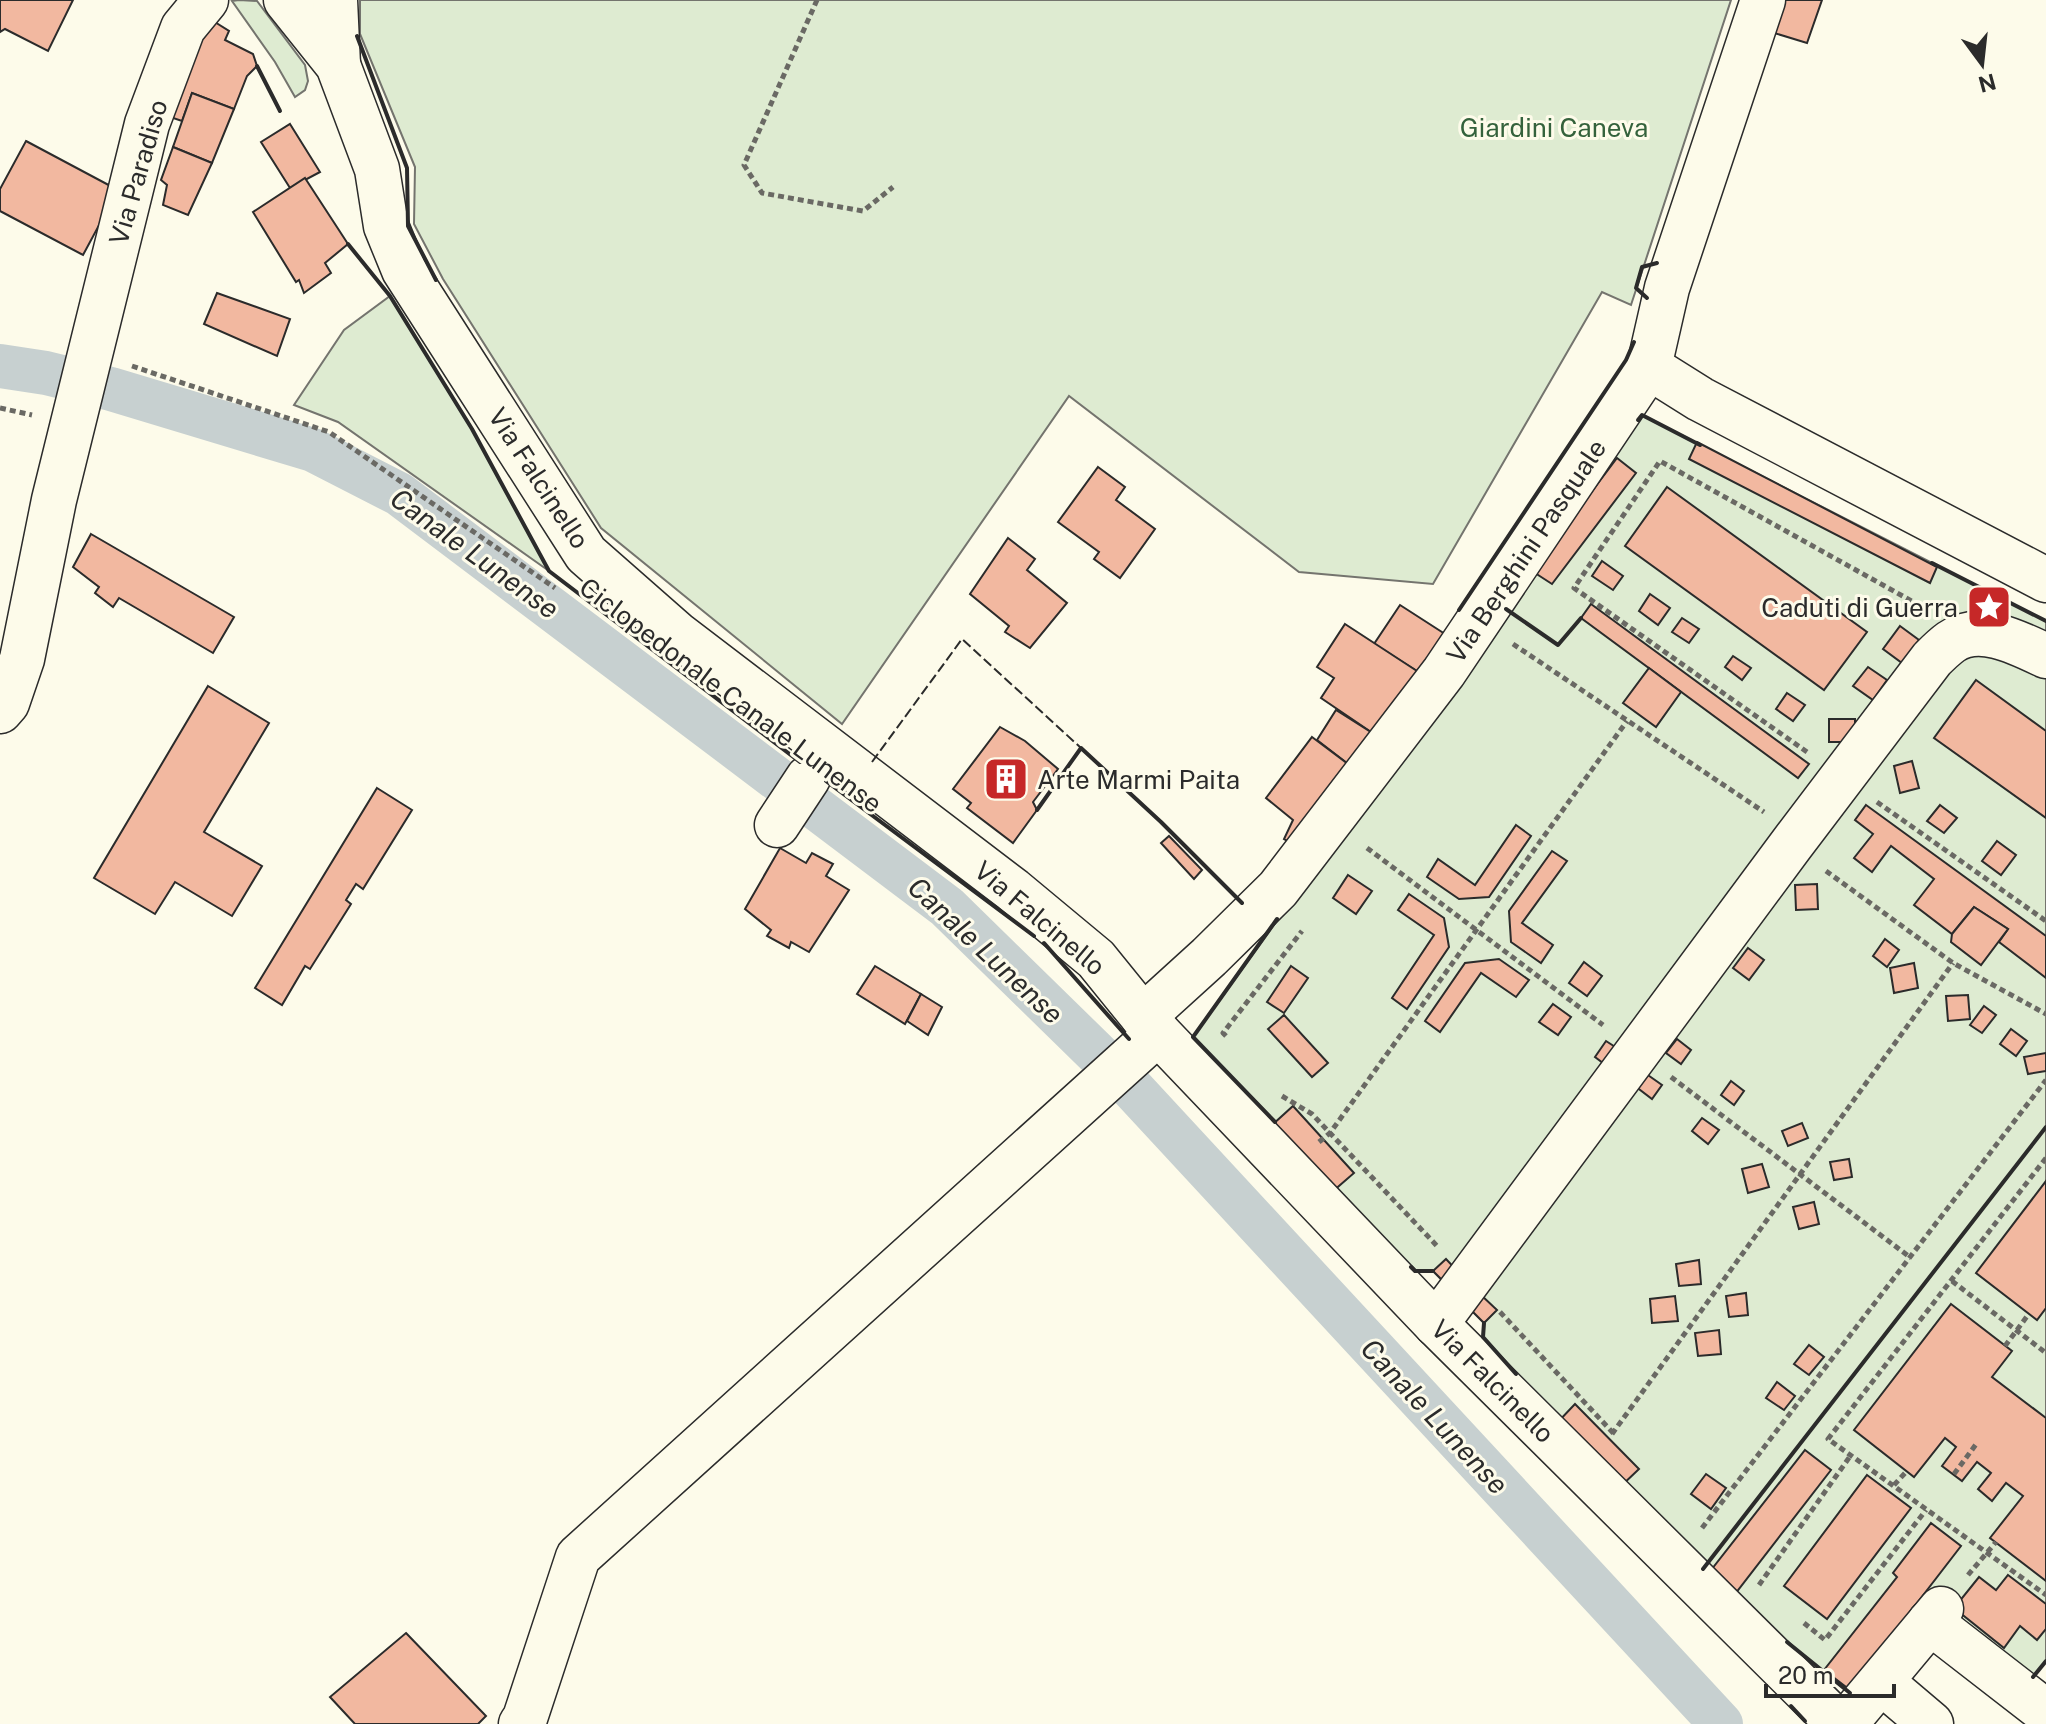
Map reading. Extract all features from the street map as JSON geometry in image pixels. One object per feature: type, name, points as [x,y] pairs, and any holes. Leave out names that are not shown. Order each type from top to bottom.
[{"type":"street","name":"Via Paradiso","points":[[0,711],[7,703],[22,659],[54,500],[147,124],[183,28],[206,0]]},
{"type":"street","name":"Via Falcinello","points":[[286,0],[338,65]]},
{"type":"street","name":"Via Falcinello","points":[[335,0],[338,65],[377,169],[386,226],[404,270],[586,554],[677,634],[1013,890],[1096,959],[1144,1035],[1839,1724]]},
{"type":"street","name":"Via Berghini Pasquale","points":[[521,1724],[578,1557],[1088,1096],[1209,957],[1278,889],[1444,672],[1649,367],[1667,288],[1763,0]]},
{"type":"street","points":[[1649,367],[1700,399],[2046,580]]},
{"type":"street","points":[[1436,1324],[1932,659],[1953,640],[1977,633],[2001,637],[2046,656]]},
{"type":"street","points":[[777,825],[806,782]]},
{"type":"street","points":[[1940,1623],[2043,1703]]},
{"type":"street","points":[[1931,1724],[1886,1710],[1940,1623]]},
{"type":"street","points":[[1845,1724],[1940,1623]]},
{"type":"path","points":[[817,0],[744,165],[762,193],[863,211],[893,187]]},
{"type":"path","name":"Ciclopedonale Canale Lunense","points":[[90,352],[329,432],[565,596]]},
{"type":"path","points":[[1932,659],[1932,613],[1660,461],[1574,588],[2046,921]]},
{"type":"path","points":[[1503,656],[1512,643],[1795,840],[1953,963],[2046,1014]]},
{"type":"path","points":[[1330,1133],[1628,721]]},
{"type":"path","points":[[1367,848],[1376,836]]},
{"type":"path","points":[[1233,1044],[1223,1033],[1309,922]]},
{"type":"path","points":[[1613,1433],[1953,963]]},
{"type":"path","points":[[1692,1517],[1702,1528],[2046,1080]]},
{"type":"path","points":[[1275,1091],[1312,1114],[1623,1443]]},
{"type":"path","points":[[2046,1158],[1828,1439],[2046,1595]]},
{"type":"path","points":[[1952,1281],[2046,1353]]},
{"type":"path","points":[[2005,1346],[2028,1315]]},
{"type":"path","points":[[1954,1474],[1977,1443]]},
{"type":"path","points":[[1757,1588],[1851,1455]]},
{"type":"path","points":[[1894,1485],[1906,1472]]},
{"type":"path","points":[[1803,1622],[1825,1640],[1926,1510]]},
{"type":"green space","name":"Giardini Caneva","points":[[360,0],[1731,0],[1631,305],[1602,292],[1433,584],[1299,572],[1069,396],[842,724],[601,528],[443,279],[414,224],[415,167],[360,34]]},
{"type":"green space","points":[[232,1],[257,1],[305,65],[308,81],[305,90],[295,97],[275,62]]},
{"type":"green space","points":[[390,296],[472,429],[549,571],[338,422],[294,405],[344,330]]},
{"type":"green space","points":[[1642,415],[2046,621],[2046,1661],[2032,1679],[1941,1609],[1852,1695],[1701,1572],[1483,1337],[1484,1323],[1433,1271],[1415,1271],[1271,1126],[1275,1121],[1193,1037]]},
{"type":"building","points":[[0,0],[73,0],[48,51],[5,29],[0,32]]},
{"type":"building","points":[[1781,0],[1822,0],[1807,43],[1771,32]]},
{"type":"building","points":[[210,19],[229,31],[225,40],[253,54],[257,66],[247,76],[234,109],[192,93],[182,121],[167,116]]},
{"type":"building","points":[[192,93],[234,109],[212,163],[173,147]]},
{"type":"building","points":[[290,124],[320,172],[290,188],[261,142]]},
{"type":"building","points":[[26,141],[118,190],[83,255],[0,211],[0,189]]},
{"type":"building","points":[[173,147],[212,163],[188,215],[163,205],[167,185],[161,180]]},
{"type":"building","points":[[305,178],[348,244],[325,263],[331,273],[304,293],[299,280],[296,282],[253,212]]},
{"type":"building","points":[[217,293],[290,319],[277,356],[204,324]]},
{"type":"building","points":[[1697,442],[1937,567],[1930,583],[1689,459]]},
{"type":"building","points":[[1617,458],[1636,473],[1552,584],[1532,571]]},
{"type":"building","points":[[1098,467],[1125,487],[1116,500],[1155,529],[1120,578],[1094,559],[1099,552],[1058,522]]},
{"type":"building","points":[[1667,487],[1867,632],[1824,690],[1625,546]]},
{"type":"building","points":[[91,534],[234,617],[213,653],[119,598],[113,607],[95,593],[99,587],[73,567]]},
{"type":"building","points":[[1008,538],[1035,559],[1027,570],[1067,603],[1030,648],[1005,632],[1009,626],[970,594]]},
{"type":"building","points":[[1602,561],[1623,576],[1613,590],[1592,576]]},
{"type":"building","points":[[1650,594],[1670,608],[1658,625],[1639,611]]},
{"type":"building","points":[[1591,604],[1809,764],[1798,778],[1581,618]]},
{"type":"building","points":[[1400,605],[1445,634],[1420,673],[1374,644]]},
{"type":"building","points":[[1682,618],[1699,629],[1689,643],[1672,632]]},
{"type":"building","points":[[1345,624],[1420,673],[1377,736],[1321,698],[1334,678],[1317,667]]},
{"type":"building","points":[[1900,626],[1919,640],[1902,663],[1883,649]]},
{"type":"building","points":[[1733,656],[1751,668],[1742,680],[1725,667]]},
{"type":"building","points":[[1868,667],[1887,680],[1873,700],[1853,686]]},
{"type":"building","points":[[1649,668],[1681,692],[1656,727],[1623,703]]},
{"type":"building","points":[[1976,680],[2046,731],[2046,818],[1934,738]]},
{"type":"building","points":[[208,686],[269,723],[204,832],[262,866],[232,916],[175,882],[155,914],[94,878]]},
{"type":"building","points":[[1787,693],[1805,705],[1793,721],[1776,709]]},
{"type":"building","points":[[1336,710],[1377,736],[1352,767],[1317,740]]},
{"type":"building","points":[[1829,719],[1855,719],[1855,742],[1829,742]]},
{"type":"building","name":"Arte Marmi Paita","points":[[1000,727],[1025,741],[1058,769],[1033,802],[1037,810],[1013,843],[967,808],[971,803],[953,789]]},
{"type":"building","points":[[1312,737],[1352,767],[1293,844],[1284,839],[1293,820],[1266,798]]},
{"type":"building","points":[[1912,761],[1919,788],[1900,793],[1894,766]]},
{"type":"building","points":[[377,788],[412,810],[363,889],[356,884],[346,900],[351,904],[310,969],[305,966],[282,1005],[255,988]]},
{"type":"building","points":[[1866,805],[2046,936],[2046,978],[1999,942],[2008,929],[1974,907],[1952,934],[1914,905],[1934,879],[1891,846],[1872,872],[1854,858],[1873,834],[1855,820]]},
{"type":"building","points":[[1940,805],[1957,818],[1944,833],[1927,821]]},
{"type":"building","points":[[1516,825],[1531,836],[1489,897],[1459,899],[1427,877],[1438,859],[1475,885]]},
{"type":"building","points":[[1169,836],[1202,870],[1194,879],[1161,843]]},
{"type":"building","points":[[1997,841],[2016,855],[2001,875],[1982,861]]},
{"type":"building","points":[[780,848],[806,863],[812,853],[833,864],[826,876],[849,890],[809,952],[791,942],[789,948],[767,936],[771,930],[745,909]]},
{"type":"building","points":[[1552,851],[1567,861],[1522,923],[1553,945],[1541,963],[1511,942],[1509,911]]},
{"type":"building","points":[[1348,875],[1372,891],[1356,914],[1333,898]]},
{"type":"building","points":[[1817,884],[1818,909],[1796,910],[1795,885]]},
{"type":"building","points":[[1409,894],[1444,918],[1449,947],[1407,1009],[1392,998],[1434,935],[1398,910]]},
{"type":"building","points":[[1974,907],[2008,929],[1981,965],[1951,942],[1952,934]]},
{"type":"building","points":[[1885,939],[1899,950],[1887,967],[1873,956]]},
{"type":"building","points":[[1748,948],[1764,960],[1749,980],[1733,968]]},
{"type":"building","points":[[1499,959],[1529,980],[1516,997],[1481,973],[1440,1032],[1425,1021],[1465,963]]},
{"type":"building","points":[[1584,962],[1602,976],[1587,996],[1569,983]]},
{"type":"building","points":[[1914,963],[1918,988],[1894,993],[1890,968]]},
{"type":"building","points":[[875,966],[921,994],[905,1024],[857,994]]},
{"type":"building","points":[[1291,966],[1308,978],[1284,1013],[1267,1002]]},
{"type":"building","points":[[921,994],[942,1007],[928,1035],[907,1021]]},
{"type":"building","points":[[1968,995],[1970,1019],[1948,1021],[1946,996]]},
{"type":"building","points":[[1553,1004],[1571,1017],[1558,1035],[1539,1022]]},
{"type":"building","points":[[1984,1006],[1996,1015],[1982,1033],[1970,1025]]},
{"type":"building","points":[[1284,1015],[1328,1063],[1312,1077],[1268,1029]]},
{"type":"building","points":[[2011,1029],[2027,1041],[2016,1056],[2000,1044]]},
{"type":"building","points":[[1677,1039],[1691,1050],[1681,1064],[1666,1053]]},
{"type":"building","points":[[1606,1041],[1623,1052],[1611,1069],[1595,1057]]},
{"type":"building","points":[[2046,1053],[2046,1071],[2028,1074],[2024,1057]]},
{"type":"building","points":[[1645,1073],[1662,1085],[1652,1099],[1635,1086]]},
{"type":"building","points":[[1731,1081],[1744,1091],[1734,1105],[1721,1095]]},
{"type":"building","points":[[1293,1106],[1354,1173],[1332,1192],[1271,1126]]},
{"type":"building","points":[[1702,1118],[1719,1130],[1708,1144],[1692,1131]]},
{"type":"building","points":[[1802,1123],[1808,1138],[1788,1146],[1782,1131]]},
{"type":"building","points":[[1849,1159],[1852,1177],[1834,1180],[1830,1162]]},
{"type":"building","points":[[1762,1164],[1769,1187],[1748,1193],[1742,1169]]},
{"type":"building","points":[[2046,1181],[2046,1308],[2037,1320],[1976,1273]]},
{"type":"building","points":[[1814,1202],[1819,1224],[1799,1229],[1793,1207]]},
{"type":"building","points":[[1446,1259],[1462,1276],[1450,1288],[1433,1271]]},
{"type":"building","points":[[1699,1260],[1701,1284],[1679,1286],[1676,1264]]},
{"type":"building","points":[[1746,1293],[1748,1315],[1729,1317],[1726,1296]]},
{"type":"building","points":[[1480,1294],[1497,1310],[1484,1323],[1467,1306]]},
{"type":"building","points":[[1675,1296],[1678,1321],[1652,1323],[1650,1299]]},
{"type":"building","points":[[1951,1304],[2012,1351],[1992,1377],[2046,1418],[2046,1581],[1990,1538],[2023,1496],[2006,1483],[1992,1501],[1978,1489],[1991,1473],[1977,1462],[1962,1481],[1942,1466],[1956,1447],[1945,1438],[1914,1477],[1854,1430]]},
{"type":"building","points":[[1719,1330],[1721,1354],[1698,1356],[1695,1333]]},
{"type":"building","points":[[1809,1345],[1824,1357],[1809,1375],[1794,1364]]},
{"type":"building","points":[[1777,1382],[1795,1396],[1784,1410],[1766,1398]]},
{"type":"building","points":[[1575,1404],[1639,1469],[1619,1488],[1556,1424]]},
{"type":"building","points":[[1805,1450],[1831,1470],[1735,1594],[1708,1574]]},
{"type":"building","points":[[1706,1474],[1726,1488],[1711,1509],[1691,1494]]},
{"type":"building","points":[[1867,1475],[1911,1508],[1827,1619],[1784,1586]]},
{"type":"building","points":[[1931,1523],[1961,1546],[1850,1690],[1824,1670],[1897,1577],[1893,1573]]},
{"type":"building","points":[[2008,1575],[2046,1604],[2046,1629],[2037,1640],[2020,1626],[2004,1648],[1954,1608],[1979,1577],[1996,1590]]},
{"type":"building","points":[[406,1633],[486,1716],[478,1724],[355,1724],[330,1697]]},
{"type":"waterway","name":"Canale Lunense","points":[[0,366],[46,373],[111,389],[313,450],[399,494],[947,907],[1130,1086],[1721,1724]]},
{"type":"fence","points":[[872,762],[962,639],[1081,748]]},
{"type":"wall","points":[[357,36],[407,168],[408,226],[436,280]]},
{"type":"wall","points":[[257,66],[280,111]]},
{"type":"wall","points":[[348,244],[390,296],[472,429],[549,571],[800,762]]},
{"type":"wall","points":[[1647,298],[1636,288],[1642,267],[1657,263]]},
{"type":"wall","points":[[1459,610],[1626,360],[1634,342]]},
{"type":"wall","points":[[1638,420],[1642,415],[1700,445]]},
{"type":"wall","points":[[1932,563],[2046,621]]},
{"type":"wall","points":[[1506,609],[1558,645],[1581,618]]},
{"type":"wall","points":[[1037,810],[1081,748],[1242,903]]},
{"type":"wall","points":[[826,781],[1034,936]]},
{"type":"wall","points":[[1275,1122],[1193,1037],[1277,919]]},
{"type":"wall","points":[[1044,943],[1129,1039]]},
{"type":"wall","points":[[1703,1569],[2046,1127]]},
{"type":"wall","points":[[1411,1267],[1415,1271],[1433,1271]]},
{"type":"wall","points":[[1484,1323],[1483,1337],[1516,1374]]},
{"type":"wall","points":[[1787,1642],[1850,1693]]},
{"type":"wall","points":[[2033,1677],[2046,1661]]},
{"type":"wall","points":[[1791,1706],[1805,1721]]},
{"type":"place","name":"Caduti di Guerra","points":[[1989,607]]},
{"type":"place","name":"Arte Marmi Paita","points":[[1006,779]]}]
